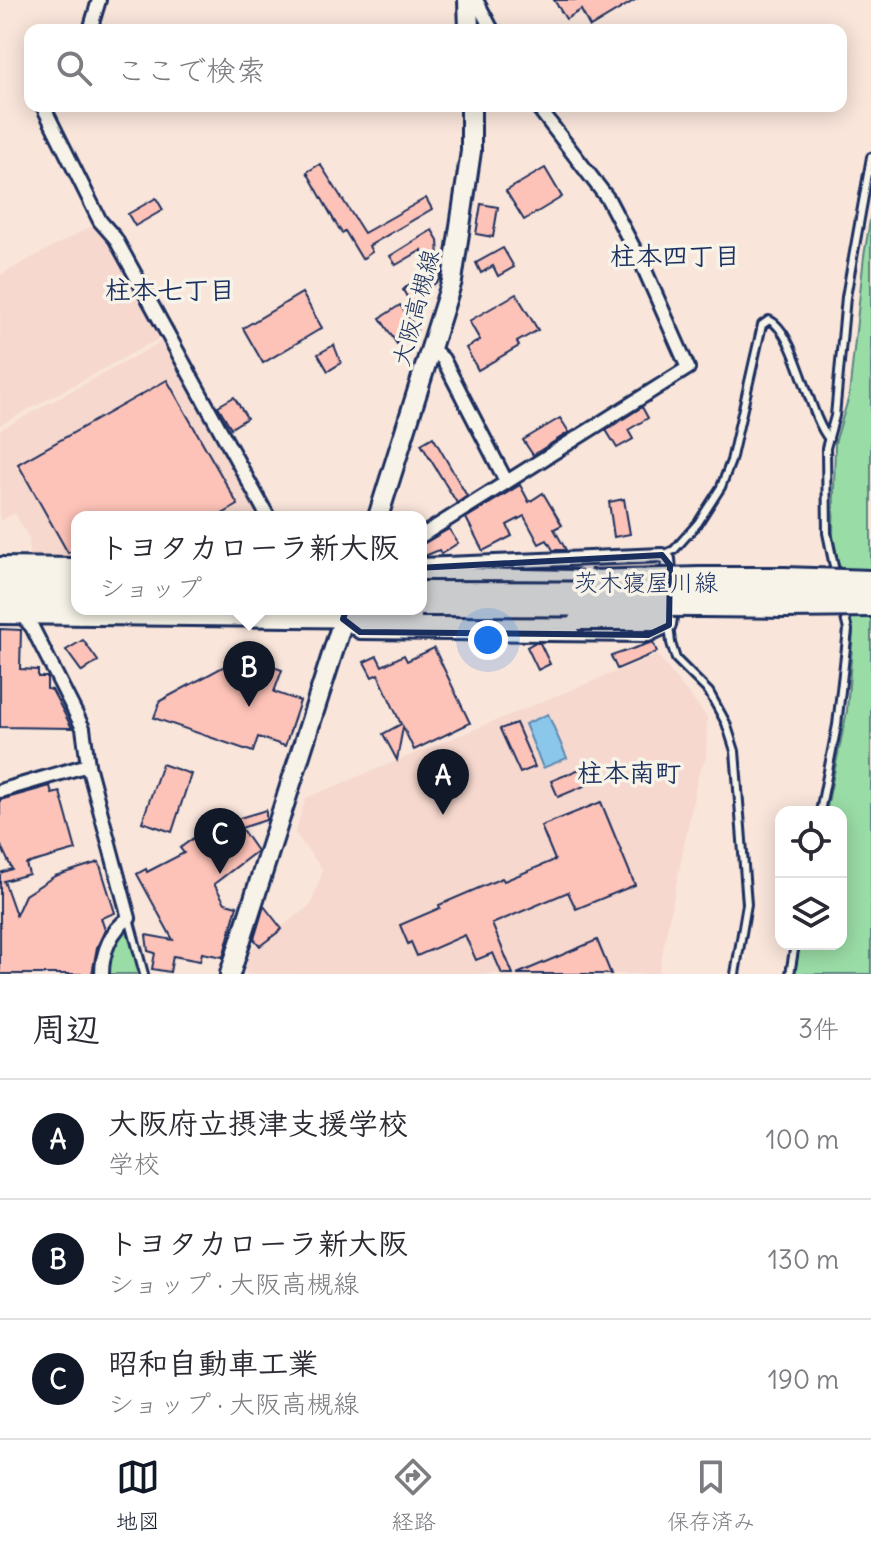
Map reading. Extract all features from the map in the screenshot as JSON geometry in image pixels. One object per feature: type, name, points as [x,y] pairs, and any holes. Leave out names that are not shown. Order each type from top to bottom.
[{"type":"main road","points":[[470,24],[472,1]]},
{"type":"main road","name":"大阪高槻線","points":[[380,511],[452,281],[471,151],[471,112]]},
{"type":"main road","points":[[0,567],[71,568]]},
{"type":"main road","points":[[427,577],[575,580],[702,599],[785,599],[871,580]]},
{"type":"main road","points":[[0,583],[71,585]]},
{"type":"main road","name":"茨木寝屋川線","points":[[427,591],[702,599]]},
{"type":"main road","name":"茨木寝屋川線","points":[[427,606],[785,599],[871,592]]},
{"type":"main road","points":[[0,598],[71,600]]},
{"type":"main road","points":[[384,615],[578,620],[702,599]]},
{"type":"main road","points":[[785,599],[871,618]]},
{"type":"main road","name":"茨木寝屋川線","points":[[785,599],[871,607]]},
{"type":"main road","points":[[0,614],[71,615]]},
{"type":"main road","points":[[230,974],[345,615]]},
{"type":"street","points":[[92,24],[99,0]]},
{"type":"street","points":[[472,1],[488,24]]},
{"type":"street","points":[[46,112],[100,221],[115,238],[265,511]]},
{"type":"street","points":[[427,532],[688,368],[643,266],[608,199],[542,112]]},
{"type":"street","points":[[431,348],[443,359],[506,481]]},
{"type":"street","points":[[346,615],[360,632],[648,635],[669,625],[670,565],[662,555],[427,565]]},
{"type":"street","points":[[21,615],[32,627],[83,728],[88,765],[129,918],[116,927],[104,956],[102,974]]},
{"type":"street","points":[[0,791],[88,765]]},
{"type":"lane","points":[[821,806],[837,725],[848,630],[827,533],[826,448],[835,416],[846,297],[871,157]]},
{"type":"lane","points":[[662,555],[674,550],[704,516],[721,487],[731,461],[762,325],[769,320],[779,327],[800,371],[820,429],[829,439]]},
{"type":"lane","points":[[669,625],[676,659],[709,692],[726,723],[735,751],[747,904],[735,974]]},
{"type":"lane","points":[[129,918],[144,974]]},
{"type":"lane","points":[[790,974],[794,950]]},
{"type":"highlighted area","points":[[662,555],[670,565],[669,625],[648,635],[360,632],[343,619],[361,571]]},
{"type":"shaded area","points":[[94,225],[109,239],[160,338],[0,425],[0,275]]},
{"type":"shaded area","points":[[163,341],[259,511],[71,511],[71,557],[29,556],[29,539],[15,513],[0,521],[0,430]]},
{"type":"shaded area","points":[[657,655],[707,717],[706,758],[698,776],[658,974],[245,974],[247,952],[311,905],[323,870],[295,833],[306,798]]},
{"type":"green space","points":[[871,215],[871,974],[793,974],[798,950],[847,950],[847,806],[827,806],[847,711],[853,633],[833,536],[835,443],[849,396]]},
{"type":"green space","points":[[122,929],[133,937],[141,974],[105,974],[113,944]]},
{"type":"water","points":[[548,714],[567,758],[543,768],[525,724]]},
{"type":"building","points":[[554,0],[635,0],[595,24],[588,24],[581,10],[566,19]]},
{"type":"building","points":[[320,164],[364,233],[426,198],[432,209],[369,246],[372,252],[362,259],[345,231],[342,233],[335,222],[307,172]]},
{"type":"building","points":[[545,168],[562,197],[524,220],[506,191]]},
{"type":"building","points":[[156,198],[163,210],[135,226],[128,214]]},
{"type":"building","points":[[481,204],[498,207],[493,237],[476,234]]},
{"type":"building","points":[[432,230],[438,240],[440,279],[411,304],[403,290],[424,271],[422,250],[396,265],[390,256]]},
{"type":"building","points":[[503,248],[514,267],[498,276],[493,266],[481,273],[476,263]]},
{"type":"building","points":[[302,293],[322,328],[263,363],[243,328]]},
{"type":"building","points":[[516,294],[538,330],[517,342],[519,346],[478,370],[466,348],[480,340],[469,321]]},
{"type":"building","points":[[400,305],[417,330],[397,344],[380,318]]},
{"type":"building","points":[[334,345],[341,363],[328,371],[318,354]]},
{"type":"building","points":[[167,380],[238,505],[228,511],[71,511],[71,551],[68,553],[18,464]]},
{"type":"building","points":[[234,397],[247,418],[231,428],[218,406]]},
{"type":"building","points":[[642,407],[648,418],[628,430],[633,439],[617,448],[606,430]]},
{"type":"building","points":[[560,418],[569,432],[533,455],[523,440]]},
{"type":"building","points":[[433,437],[467,496],[457,503],[421,444]]},
{"type":"building","points":[[520,485],[529,502],[543,493],[562,525],[554,529],[566,550],[553,550],[547,540],[539,544],[524,516],[507,525],[512,536],[483,551],[466,518]]},
{"type":"building","points":[[624,499],[630,534],[614,537],[609,502]]},
{"type":"building","points":[[449,529],[458,543],[441,554],[439,550],[427,555],[427,542]]},
{"type":"building","points":[[0,629],[21,630],[20,669],[38,670],[38,677],[47,677],[47,689],[52,690],[72,728],[0,727]]},
{"type":"building","points":[[83,640],[98,661],[82,672],[66,650]]},
{"type":"building","points":[[653,642],[657,652],[617,669],[611,656]]},
{"type":"building","points":[[540,643],[550,664],[538,670],[527,647]]},
{"type":"building","points":[[434,648],[470,723],[414,750],[403,727],[397,760],[383,734],[401,724],[378,674],[372,677],[364,662],[377,656],[382,666],[404,655],[407,661]]},
{"type":"building","points":[[243,656],[282,670],[274,692],[300,701],[285,746],[258,737],[253,752],[154,718],[160,701]]},
{"type":"building","points":[[516,723],[535,767],[520,773],[500,729]]},
{"type":"building","points":[[162,764],[191,774],[172,832],[142,822]]},
{"type":"building","points":[[582,768],[589,784],[558,797],[551,781]]},
{"type":"building","points":[[50,786],[52,794],[60,792],[76,850],[26,864],[29,874],[4,881],[16,915],[25,895],[55,876],[99,862],[115,913],[101,918],[105,930],[97,947],[92,974],[0,974],[0,873],[12,869],[0,844],[0,800]]},
{"type":"building","points":[[601,802],[635,885],[576,909],[568,892],[492,924],[513,974],[502,974],[493,953],[476,960],[465,935],[417,956],[400,925],[502,878],[504,881],[555,860],[541,826]]},
{"type":"building","points":[[266,810],[266,820],[241,828],[257,851],[214,884],[225,903],[237,906],[223,957],[202,953],[200,961],[173,956],[170,972],[152,969],[155,953],[148,951],[146,935],[173,940],[137,874],[184,853],[180,848],[218,820],[233,820]]},
{"type":"building","points":[[264,906],[282,929],[260,946],[254,939]]},
{"type":"building","points":[[597,940],[611,974],[517,974]]},
{"type":"place","name":"トヨタカローラ新大阪","points":[[249,707]]},
{"type":"place","name":"大阪府立摂津支援学校","points":[[443,815]]},
{"type":"place","name":"昭和自動車工業","points":[[220,874]]},
{"type":"district","name":"柱本四丁目","points":[[675,256]]},
{"type":"district","name":"柱本七丁目","points":[[170,290]]},
{"type":"district","name":"柱本南町","points":[[629,773]]}]
